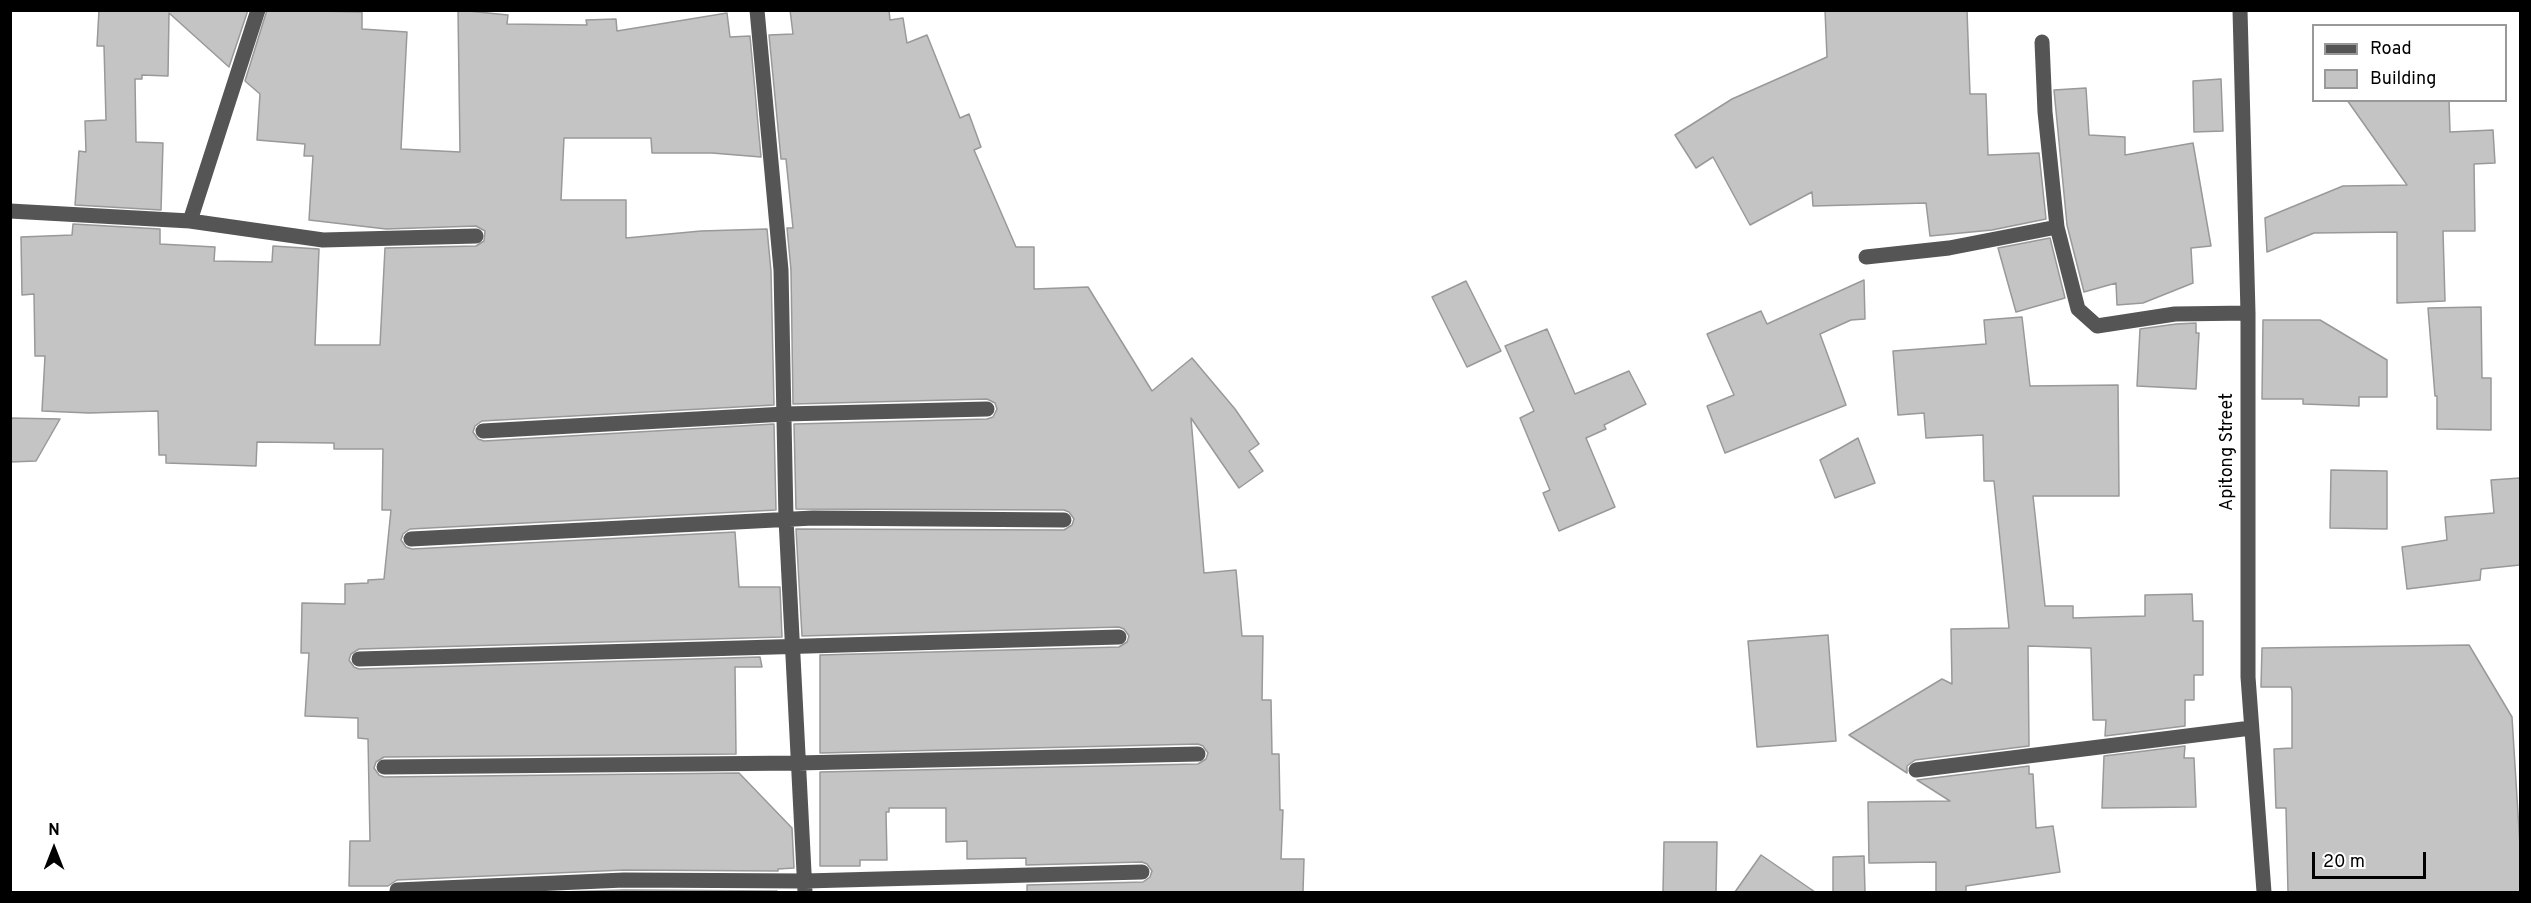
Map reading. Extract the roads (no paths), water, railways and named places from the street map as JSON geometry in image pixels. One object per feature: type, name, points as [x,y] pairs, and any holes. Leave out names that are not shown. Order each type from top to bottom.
[{"type":"street","points":[[190,221],[258,10]]},
{"type":"street","points":[[757,10],[781,270],[786,519],[805,886]]},
{"type":"street","name":"Apitong Street","points":[[2240,10],[2248,313],[2247,677],[2264,892]]},
{"type":"street","points":[[2042,42],[2045,112],[2057,227],[2078,309],[2097,326],[2175,314],[2248,313]]},
{"type":"street","points":[[10,211],[190,221],[322,240],[476,236]]},
{"type":"street","points":[[1866,256],[1949,248],[2057,227]]},
{"type":"street","points":[[483,431],[785,414],[987,409]]},
{"type":"street","points":[[411,539],[786,519],[1064,520]]},
{"type":"street","points":[[359,659],[1119,637]]},
{"type":"street","points":[[1916,770],[2251,728]]},
{"type":"street","points":[[384,767],[797,763],[1198,754]]},
{"type":"street","points":[[397,890],[624,880],[805,886],[1142,872]]}]
